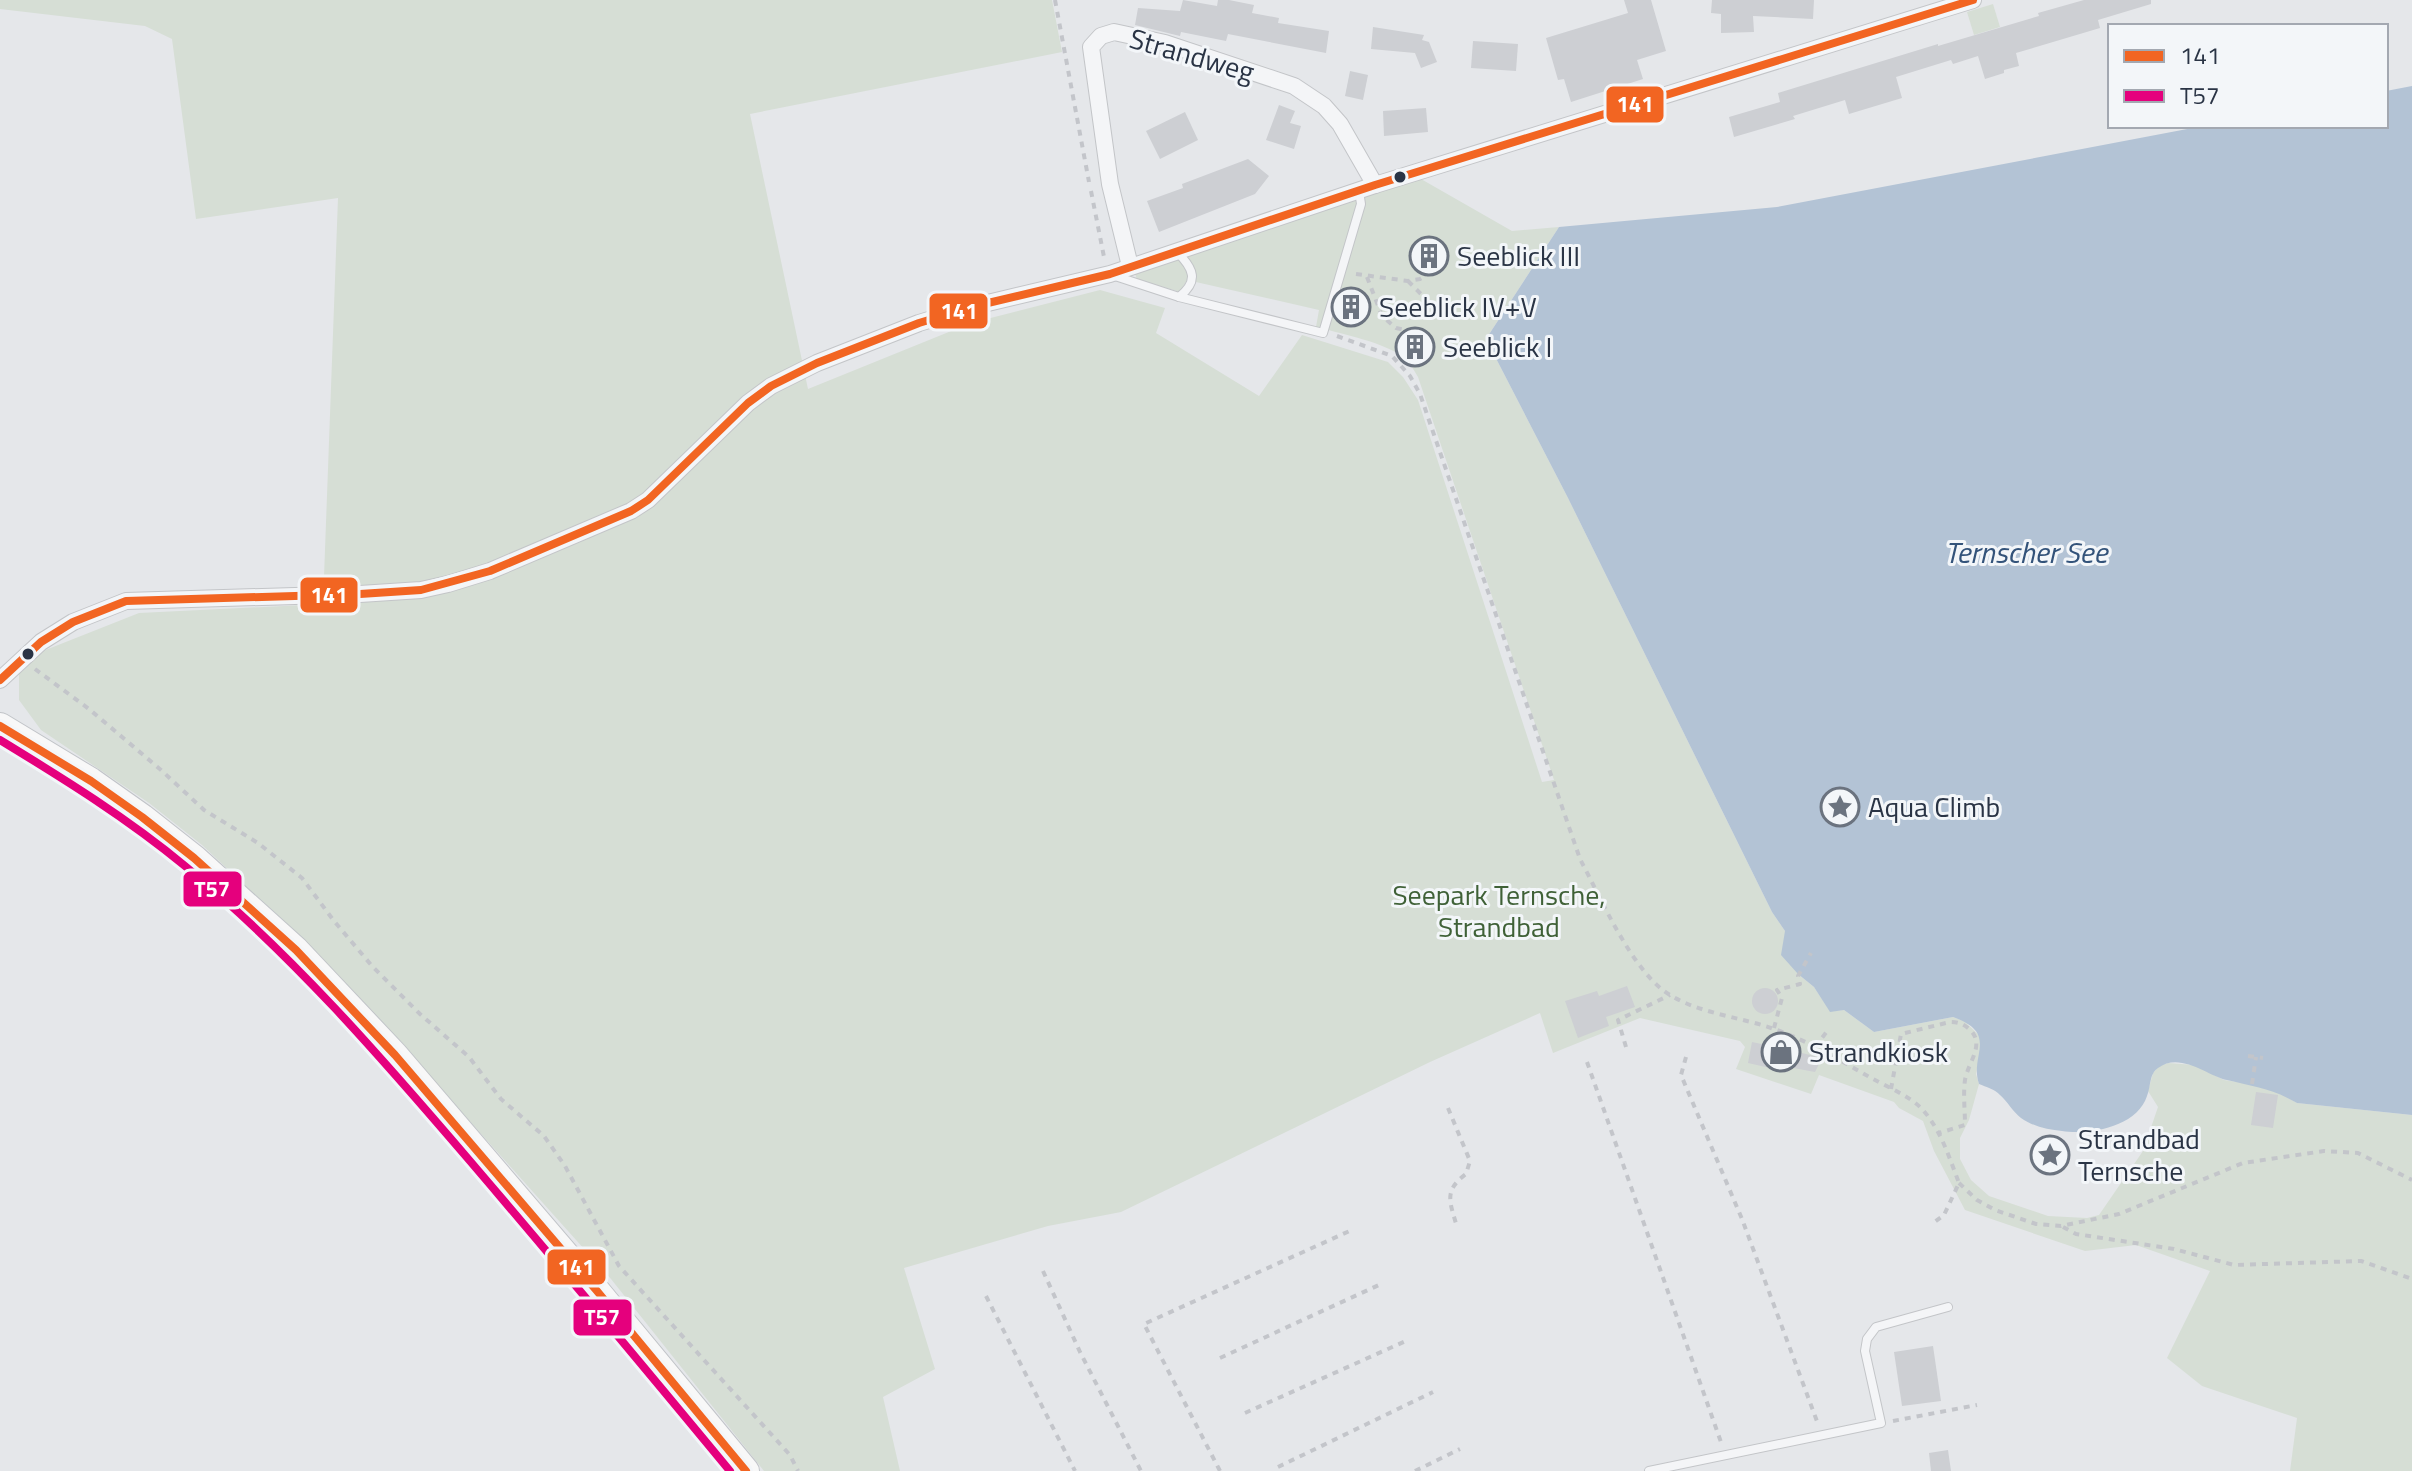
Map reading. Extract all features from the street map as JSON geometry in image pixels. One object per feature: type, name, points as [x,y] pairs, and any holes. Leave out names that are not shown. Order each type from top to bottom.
[{"type":"main road","points":[[0,726],[91,781],[142,817],[194,858],[296,950],[395,1055],[746,1471]]},
{"type":"street","points":[[0,680],[41,642],[73,622],[126,601],[421,590],[490,571],[631,511],[648,500],[748,403],[771,386],[817,363],[919,323],[971,307],[1110,274],[1367,188],[1973,0]]},
{"type":"street","name":"Strandweg","points":[[1130,266],[1110,184],[1091,47],[1101,36],[1114,32],[1165,43],[1294,86],[1324,106],[1340,124],[1367,188]]},
{"type":"lane","points":[[1110,274],[1179,297],[1323,333],[1367,188]]},
{"type":"lane","points":[[1176,251],[1187,262],[1192,274],[1190,288],[1179,297]]},
{"type":"lane","points":[[1649,1471],[1881,1423],[1865,1351],[1867,1339],[1876,1327],[1948,1307]]},
{"type":"path","points":[[1055,0],[1101,247],[1110,274]]},
{"type":"path","points":[[1342,270],[1367,277],[1408,281],[1420,279],[1444,265]]},
{"type":"path","points":[[1367,277],[1382,316],[1396,328],[1425,334],[1433,351]]},
{"type":"path","points":[[1408,281],[1424,297]]},
{"type":"path","points":[[1323,333],[1345,337],[1392,356],[1410,376],[1420,394],[1580,859],[1618,930],[1652,981],[1670,995],[1701,1009],[1774,1029],[1815,1047],[1891,1089],[1919,1107],[1939,1133],[1959,1183],[1977,1200],[1995,1210],[2036,1224],[2061,1226],[2119,1214],[2243,1163],[2324,1151],[2358,1153],[2412,1180]]},
{"type":"path","points":[[21,658],[89,709],[204,810],[258,843],[302,878],[372,966],[469,1057],[501,1099],[544,1136],[565,1166],[619,1266],[790,1455],[798,1471]]},
{"type":"path","points":[[1774,1029],[1782,998],[1777,990],[1800,984],[1798,976],[1811,953]]},
{"type":"path","points":[[1626,1047],[1618,1020],[1670,995]]},
{"type":"path","points":[[1891,1089],[1901,1034],[1950,1022],[1968,1028],[1976,1037],[1977,1047],[1966,1075],[1965,1125],[1939,1133]]},
{"type":"path","points":[[1815,1047],[1828,1030]]},
{"type":"path","points":[[2248,1056],[2263,1058]]},
{"type":"path","points":[[1686,1057],[1681,1075],[1742,1219],[1823,1436]]},
{"type":"path","points":[[2252,1084],[2256,1057]]},
{"type":"path","points":[[1587,1062],[1726,1455]]},
{"type":"path","points":[[1448,1108],[1470,1161],[1466,1174],[1454,1183],[1449,1197],[1457,1227]]},
{"type":"path","points":[[1932,1224],[1944,1215],[1959,1183]]},
{"type":"path","points":[[2061,1226],[2076,1234],[2174,1249],[2234,1265],[2361,1261],[2412,1279]]},
{"type":"path","points":[[1220,1471],[1144,1324],[1354,1229]]},
{"type":"path","points":[[1043,1271],[1080,1352],[1141,1471]]},
{"type":"path","points":[[1220,1358],[1381,1284]]},
{"type":"path","points":[[986,1296],[1075,1471]]},
{"type":"path","points":[[1245,1413],[1408,1340]]},
{"type":"path","points":[[1278,1467],[1433,1392]]},
{"type":"path","points":[[1881,1423],[1977,1405]]},
{"type":"path","points":[[1415,1471],[1460,1449]]},
{"type":"green space","name":"Seepark Ternsche, Strandbad","points":[[0,0],[1052,0],[1062,52],[750,114],[808,389],[971,323],[1100,290],[1165,308],[1156,333],[1259,396],[1302,335],[1388,362],[1403,377],[1418,400],[1542,782],[1554,780],[1418,377],[1409,364],[1397,353],[1379,345],[1316,327],[1319,310],[1187,280],[1180,292],[1137,279],[1135,274],[1138,269],[1421,179],[1512,231],[1559,227],[1486,339],[1772,912],[1785,931],[1798,974],[1814,987],[1830,1011],[1844,1010],[1874,1032],[1953,1017],[1964,1021],[1979,1035],[1982,1046],[1976,1074],[1979,1084],[1969,1120],[1960,1138],[1960,1159],[1971,1180],[1989,1196],[2048,1216],[2087,1218],[2099,1215],[2143,1151],[2158,1107],[2148,1091],[2153,1073],[2159,1066],[2168,1063],[2195,1065],[2224,1080],[2252,1084],[2282,1094],[2297,1103],[2412,1115],[2412,1471],[2290,1471],[2297,1418],[2202,1386],[2167,1358],[2210,1271],[2136,1245],[2085,1251],[1965,1210],[1934,1151],[1923,1121],[1894,1102],[1819,1075],[1811,1094],[1736,1069],[1745,1047],[1740,1041],[1640,1018],[1553,1053],[1540,1013],[1430,1062],[1121,1212],[1048,1226],[904,1268],[935,1369],[883,1397],[900,1471],[764,1471],[611,1279],[303,940],[202,845],[149,803],[41,730],[19,700],[19,672],[43,651],[139,613],[323,604],[338,198],[196,219],[172,39],[145,26],[0,9]]},
{"type":"green space","points":[[1993,4],[2000,27],[1974,35],[1967,12]]},
{"type":"water","name":"Ternscher See","points":[[2412,86],[2412,1115],[2297,1103],[2271,1091],[2219,1078],[2194,1066],[2175,1062],[2155,1071],[2142,1107],[2123,1122],[2086,1132],[2046,1129],[2025,1121],[1996,1091],[1979,1084],[1979,1038],[1967,1024],[1953,1017],[1874,1032],[1844,1010],[1830,1012],[1814,987],[1781,955],[1785,931],[1772,912],[1486,339],[1559,227],[1777,207],[2192,128],[2388,128],[2388,91]]},
{"type":"building","points":[[1183,0],[1217,6],[1218,0],[1254,5],[1252,13],[1279,18],[1278,23],[1329,31],[1326,53],[1228,34],[1226,41],[1181,32],[1180,36],[1135,25],[1138,8],[1180,11]]},
{"type":"building","points":[[1624,0],[1651,0],[1666,51],[1637,60],[1643,79],[1571,102],[1564,79],[1558,80],[1546,38],[1628,13]]},
{"type":"building","points":[[1712,0],[1814,0],[1813,19],[1753,16],[1754,32],[1721,33],[1721,14],[1711,13]]},
{"type":"building","points":[[2084,0],[2151,0],[2151,4],[2098,20],[2100,28],[2016,53],[2019,66],[2004,70],[2004,73],[1985,79],[1978,56],[1953,64],[1951,60],[1896,77],[1902,98],[1849,114],[1845,100],[1734,137],[1729,117],[1780,102],[1778,93]]},
{"type":"building","points":[[1373,27],[1424,35],[1422,40],[1429,42],[1437,62],[1421,68],[1415,53],[1371,49]]},
{"type":"building","points":[[1473,41],[1518,44],[1516,71],[1471,68]]},
{"type":"building","points":[[1350,71],[1368,75],[1363,100],[1345,96]]},
{"type":"building","points":[[1279,105],[1295,111],[1290,123],[1301,126],[1294,149],[1266,140]]},
{"type":"building","points":[[1426,108],[1428,132],[1384,136],[1383,111]]},
{"type":"building","points":[[1185,112],[1198,140],[1160,159],[1146,131]]},
{"type":"building","points":[[1248,159],[1269,176],[1255,194],[1159,232],[1147,201]]},
{"type":"building","points":[[1627,986],[1635,1007],[1606,1017],[1609,1026],[1578,1038],[1565,1001],[1597,991],[1599,996]]},
{"type":"building","points":[[1765,988],[1774,992],[1778,1001],[1774,1010],[1765,1014],[1756,1010],[1752,1001],[1756,992]]},
{"type":"building","points":[[1752,1042],[1822,1058],[1815,1072],[1788,1067],[1788,1072],[1748,1063]]},
{"type":"building","points":[[2256,1092],[2278,1095],[2273,1128],[2251,1125]]},
{"type":"building","points":[[1933,1346],[1941,1401],[1902,1406],[1894,1352]]},
{"type":"building","points":[[1948,1450],[1951,1471],[1931,1471],[1929,1453]]},
{"type":"transit line","name":"141","points":[[0,680],[41,642],[73,622],[126,601],[421,590],[490,571],[631,511],[648,500],[748,403],[771,386],[817,363],[919,323],[971,307],[1110,274],[1375,185],[1973,0]]},
{"type":"transit line","name":"141","points":[[0,726],[91,781],[142,817],[194,858],[296,950],[395,1055],[746,1471]]},
{"type":"transit line","name":"T57","points":[[0,740],[95,800],[163,848],[224,899],[298,970],[437,1122],[730,1471]]},
{"type":"place","name":"Seeblick III","points":[[1429,256]]},
{"type":"place","name":"Seeblick IV+V","points":[[1351,307]]},
{"type":"place","name":"Seeblick I","points":[[1415,347]]},
{"type":"place","name":"Aqua Climb","points":[[1840,807]]},
{"type":"place","name":"Strandkiosk","points":[[1781,1052]]},
{"type":"place","name":"Strandbad Ternsche","points":[[2050,1155]]}]
